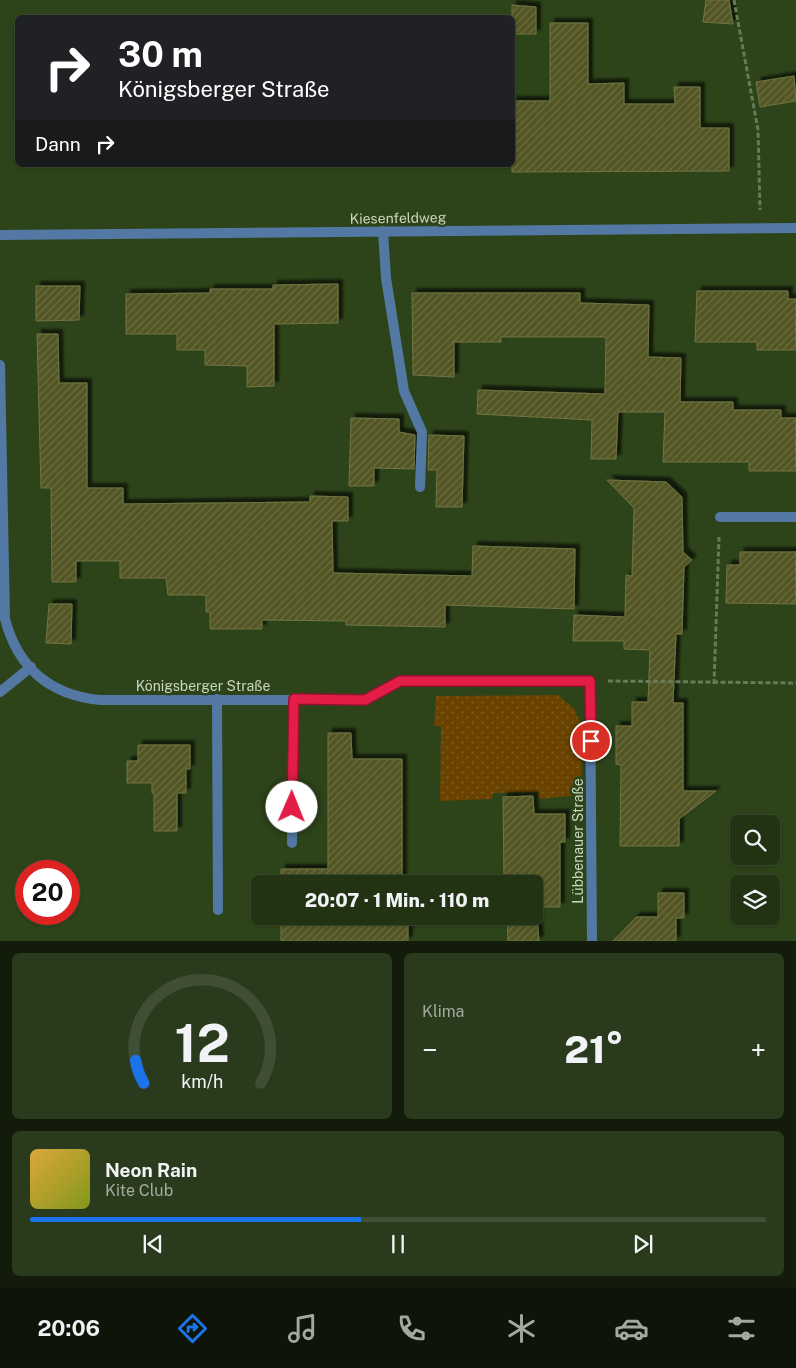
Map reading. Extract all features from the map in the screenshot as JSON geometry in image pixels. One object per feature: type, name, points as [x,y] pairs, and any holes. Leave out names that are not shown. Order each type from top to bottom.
[{"type":"street","name":"Kiesenfeldweg","points":[[0,235],[796,228]]},
{"type":"street","points":[[383,232],[386,278],[404,391],[422,432],[420,487]]},
{"type":"street","name":"Königsberger Straße","points":[[0,365],[5,619],[10,636],[31,667],[43,680],[60,691],[79,698],[100,700],[365,700],[400,681],[590,681]]},
{"type":"street","points":[[720,516],[796,517]]},
{"type":"street","points":[[0,692],[31,667]]},
{"type":"street","name":"Lübbenauer Straße","points":[[590,681],[592,940]]},
{"type":"street","points":[[217,699],[218,910]]},
{"type":"street","points":[[292,843],[294,699]]},
{"type":"path","points":[[734,0],[758,130],[760,228]]},
{"type":"path","points":[[714,684],[720,516]]},
{"type":"path","points":[[590,681],[714,684],[796,683]]},
{"type":"shaded area","points":[[558,695],[574,709],[582,726],[581,795],[539,799],[538,792],[493,793],[492,799],[440,801],[441,726],[434,726],[436,696]]},
{"type":"building","points":[[706,0],[729,0],[733,24],[703,22]]},
{"type":"building","points":[[512,5],[536,7],[536,34],[515,34],[515,15],[512,15]]},
{"type":"building","points":[[550,23],[588,23],[588,84],[624,83],[624,104],[675,104],[674,87],[700,87],[700,128],[729,128],[729,171],[512,172],[512,167],[515,167],[515,101],[550,101]]},
{"type":"building","points":[[794,76],[796,101],[760,107],[756,82]]},
{"type":"building","points":[[338,284],[338,323],[274,324],[274,386],[247,387],[247,366],[205,365],[205,350],[177,350],[177,334],[126,334],[126,294],[210,293],[210,289],[273,289],[273,285]]},
{"type":"building","points":[[36,286],[80,286],[79,320],[36,321]]},
{"type":"building","points":[[697,291],[788,291],[788,299],[796,299],[796,350],[757,350],[757,342],[695,342]]},
{"type":"building","points":[[412,293],[580,293],[580,303],[649,305],[648,357],[681,358],[680,402],[733,402],[733,410],[781,410],[781,418],[796,418],[796,471],[749,471],[749,462],[663,462],[665,412],[618,412],[616,459],[591,459],[592,420],[477,414],[478,390],[605,394],[606,337],[501,337],[501,342],[454,342],[454,377],[413,375]]},
{"type":"building","points":[[37,334],[58,334],[59,383],[87,383],[87,488],[123,488],[123,504],[310,502],[310,496],[348,497],[348,521],[332,521],[333,573],[472,576],[473,546],[575,549],[574,609],[445,605],[445,627],[346,625],[346,621],[262,620],[262,629],[210,629],[210,612],[206,612],[206,595],[168,595],[166,578],[120,578],[120,561],[76,561],[76,582],[52,582],[51,488],[41,488]]},
{"type":"building","points":[[351,418],[399,419],[399,432],[415,435],[414,469],[374,468],[374,486],[349,486]]},
{"type":"building","points":[[429,435],[464,436],[462,507],[436,507],[437,470],[428,470]]},
{"type":"building","points":[[607,480],[666,482],[682,497],[683,552],[692,560],[684,567],[682,634],[676,634],[673,703],[683,703],[683,791],[716,791],[679,819],[679,846],[620,846],[621,765],[616,764],[616,726],[632,726],[632,702],[648,702],[650,650],[624,649],[624,641],[573,641],[574,615],[625,617],[626,575],[632,576],[634,508]]},
{"type":"building","points":[[740,552],[796,552],[796,604],[726,603],[727,565],[740,565]]},
{"type":"building","points":[[49,604],[72,604],[71,644],[46,643]]},
{"type":"building","points":[[328,733],[351,733],[352,759],[402,759],[402,875],[281,875],[281,869],[328,869]]},
{"type":"building","points":[[138,745],[190,745],[190,769],[186,769],[186,793],[177,793],[177,831],[154,831],[154,793],[152,793],[152,783],[127,783],[127,761],[138,761]]},
{"type":"building","points":[[533,796],[534,814],[565,814],[565,842],[560,842],[560,907],[543,907],[543,875],[504,875],[503,797]]},
{"type":"building","points":[[658,893],[684,893],[684,918],[676,918],[676,941],[613,941],[636,917],[658,917]]},
{"type":"building","points":[[281,925],[408,925],[408,941],[281,941]]},
{"type":"building","points":[[507,925],[538,925],[539,941],[508,941]]},
{"type":"route","points":[[292,807],[294,699],[365,700],[400,681],[590,681],[591,741]]}]
